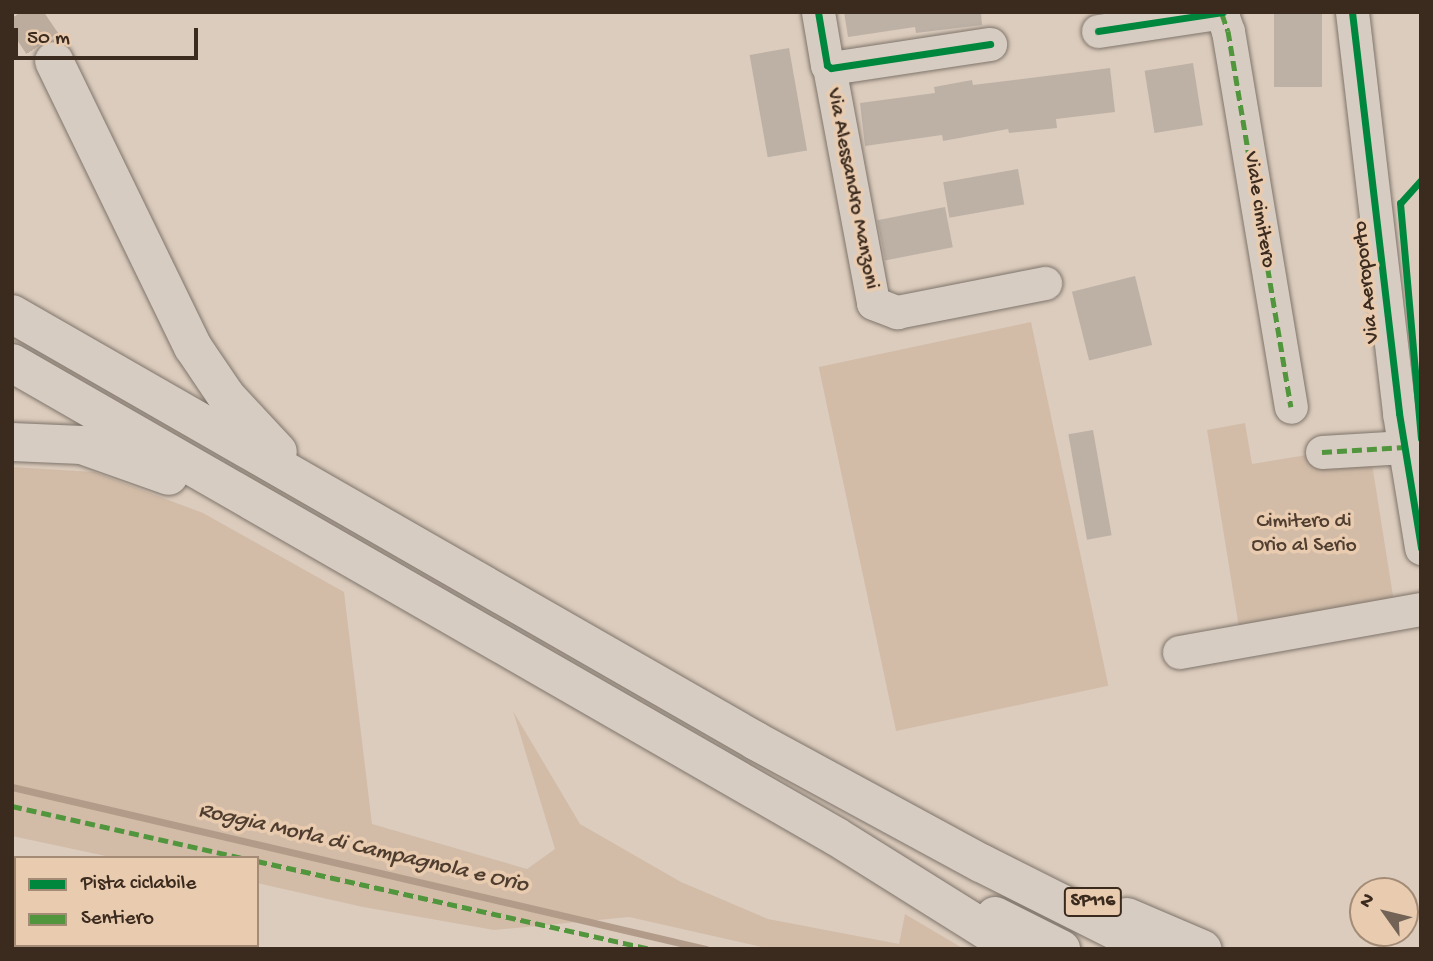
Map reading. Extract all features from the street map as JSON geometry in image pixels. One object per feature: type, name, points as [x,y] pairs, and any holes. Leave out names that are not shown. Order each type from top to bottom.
[{"type":"highway","points":[[54,61],[193,347],[264,441],[337,501]]},
{"type":"highway","points":[[12,314],[756,741],[981,863],[1152,949]]},
{"type":"highway","points":[[12,363],[836,837],[1016,949]]},
{"type":"highway","points":[[12,442],[82,445],[124,457],[180,481],[347,574],[449,614]]},
{"type":"highway","points":[[836,837],[1061,949]]},
{"type":"highway","name":"SP116","points":[[981,863],[1036,880],[1202,949]]},
{"type":"street","name":"Via Alessandro Manzoni","points":[[818,12],[873,303],[897,312],[1045,284]]},
{"type":"street","name":"Via Aeroporto","points":[[1352,12],[1405,447],[1421,548]]},
{"type":"street","points":[[1098,31],[1222,13]]},
{"type":"street","name":"Viale cimitero","points":[[1222,13],[1228,31],[1292,407]]},
{"type":"street","name":"Via Alessandro Manzoni","points":[[829,67],[990,44]]},
{"type":"street","points":[[1322,452],[1405,447]]},
{"type":"street","points":[[1179,652],[1421,609]]},
{"type":"green space","points":[[1031,322],[1108,686],[896,731],[819,367]]},
{"type":"green space","name":"Cimitero di Orio al Serio","points":[[1245,423],[1252,464],[1369,445],[1394,602],[1239,628],[1207,430]]},
{"type":"green space","points":[[12,467],[94,472],[203,513],[344,592],[372,824],[527,869],[555,849],[513,711],[580,824],[681,882],[768,919],[899,944],[905,914],[964,949],[771,949],[629,917],[494,930],[363,907],[259,883],[259,856],[106,856],[12,836]]},
{"type":"building","points":[[844,12],[981,12],[982,25],[916,33],[915,27],[848,37]]},
{"type":"building","points":[[1274,12],[1322,12],[1322,87],[1274,87]]},
{"type":"building","points":[[789,48],[807,150],[768,157],[750,55]]},
{"type":"building","points":[[1193,63],[1203,125],[1154,133],[1145,71]]},
{"type":"building","points":[[1110,68],[1115,112],[1056,119],[1057,128],[1009,133],[1008,129],[943,141],[942,135],[865,146],[860,103],[935,93],[934,87],[972,80],[973,85]]},
{"type":"building","points":[[1018,169],[1024,204],[949,218],[943,182]]},
{"type":"building","points":[[945,207],[953,247],[885,260],[877,220]]},
{"type":"building","points":[[1135,276],[1152,345],[1089,361],[1072,292]]},
{"type":"building","points":[[1093,430],[1112,535],[1087,540],[1068,434]]},
{"type":"waterway","name":"Roggia Morla di Campagnola e Orio","points":[[12,787],[706,949]]},
{"type":"tunnel","points":[[21,12],[54,61]]},
{"type":"marked path","points":[[1222,14],[1228,31],[1291,407]]},
{"type":"marked path","points":[[1322,452],[1405,447]]},
{"type":"marked path","points":[[12,806],[234,856]]},
{"type":"marked path","points":[[259,861],[650,949]]},
{"type":"cycle path","points":[[818,12],[827,65],[831,68],[990,44]]},
{"type":"cycle path","points":[[1098,31],[1223,12]]},
{"type":"cycle path","points":[[1352,12],[1399,413],[1421,548]]},
{"type":"cycle path","points":[[1421,180],[1400,203],[1421,438]]}]
